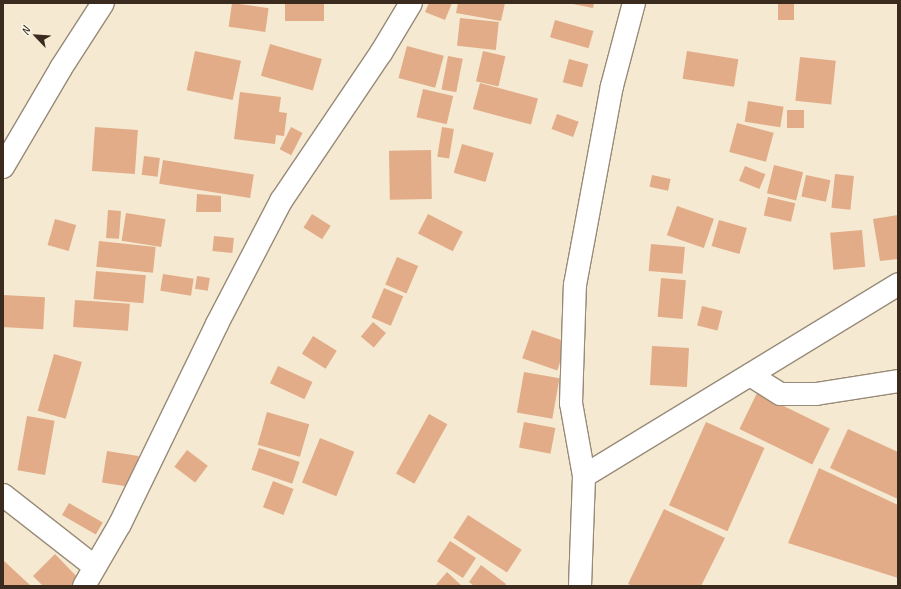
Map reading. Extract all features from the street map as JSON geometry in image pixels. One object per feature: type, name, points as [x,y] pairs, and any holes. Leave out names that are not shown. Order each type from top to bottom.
[{"type":"street","points":[[3,167],[49,87],[103,3]]},
{"type":"street","points":[[84,586],[94,566],[120,524],[217,324],[281,202],[381,53],[412,3]]},
{"type":"street","points":[[580,586],[584,476],[571,403],[575,285],[612,86],[634,3]]},
{"type":"street","points":[[584,476],[898,284]]},
{"type":"street","points":[[750,375],[781,394],[816,394],[898,381]]},
{"type":"street","points":[[3,495],[94,566]]},
{"type":"building","points":[[232,3],[269,8],[265,32],[229,27]]},
{"type":"building","points":[[285,3],[324,3],[324,21],[285,21]]},
{"type":"building","points":[[429,3],[452,3],[445,20],[425,12]]},
{"type":"building","points":[[458,3],[505,3],[501,21],[456,13]]},
{"type":"building","points":[[568,3],[594,3],[593,8]]},
{"type":"building","points":[[778,3],[794,3],[794,20],[778,20]]},
{"type":"building","points":[[460,18],[499,22],[496,50],[457,46]]},
{"type":"building","points":[[555,20],[593,31],[588,48],[550,37]]},
{"type":"building","points":[[270,44],[322,59],[313,91],[261,76]]},
{"type":"building","points":[[407,46],[444,56],[435,88],[398,78]]},
{"type":"building","points":[[195,51],[241,61],[233,100],[187,90]]},
{"type":"building","points":[[483,51],[505,56],[498,86],[476,81]]},
{"type":"building","points":[[687,51],[738,59],[734,87],[683,79]]},
{"type":"building","points":[[448,56],[463,59],[456,92],[442,89]]},
{"type":"building","points":[[800,57],[836,61],[831,105],[795,101]]},
{"type":"building","points":[[569,59],[588,64],[582,87],[563,82]]},
{"type":"building","points":[[480,83],[538,99],[531,125],[473,109]]},
{"type":"building","points":[[423,89],[453,96],[447,124],[416,117]]},
{"type":"building","points":[[240,92],[281,97],[279,112],[287,113],[284,136],[276,135],[275,144],[234,139]]},
{"type":"building","points":[[748,101],[784,107],[780,127],[745,122]]},
{"type":"building","points":[[787,110],[804,110],[804,128],[787,128]]},
{"type":"building","points":[[557,114],[579,122],[573,137],[552,129]]},
{"type":"building","points":[[737,123],[774,133],[766,162],[729,152]]},
{"type":"building","points":[[95,127],[138,130],[135,174],[92,171]]},
{"type":"building","points":[[291,127],[303,133],[291,155],[280,149]]},
{"type":"building","points":[[442,127],[454,129],[449,159],[437,157]]},
{"type":"building","points":[[462,144],[494,153],[485,182],[454,173]]},
{"type":"building","points":[[431,150],[432,199],[390,200],[389,151]]},
{"type":"building","points":[[144,156],[160,158],[158,177],[142,175]]},
{"type":"building","points":[[163,160],[254,174],[250,198],[159,184]]},
{"type":"building","points":[[774,165],[803,172],[796,200],[767,193]]},
{"type":"building","points":[[745,166],[765,174],[759,189],[739,181]]},
{"type":"building","points":[[835,174],[854,176],[850,210],[831,208]]},
{"type":"building","points":[[652,175],[671,179],[668,191],[650,187]]},
{"type":"building","points":[[806,175],[830,180],[826,202],[801,197]]},
{"type":"building","points":[[197,194],[221,196],[221,212],[196,212]]},
{"type":"building","points":[[768,197],[795,203],[791,222],[764,216]]},
{"type":"building","points":[[677,206],[714,219],[704,248],[667,235]]},
{"type":"building","points":[[108,210],[121,211],[119,239],[106,238]]},
{"type":"building","points":[[126,213],[166,219],[161,247],[122,241]]},
{"type":"building","points":[[312,214],[331,226],[322,239],[304,228]]},
{"type":"building","points":[[428,214],[463,232],[453,251],[418,234]]},
{"type":"building","points":[[898,215],[898,259],[880,261],[873,219]]},
{"type":"building","points":[[55,219],[76,225],[69,251],[48,245]]},
{"type":"building","points":[[719,220],[747,228],[739,254],[712,246]]},
{"type":"building","points":[[862,230],[865,267],[833,270],[830,233]]},
{"type":"building","points":[[214,236],[234,238],[232,253],[212,251]]},
{"type":"building","points":[[99,241],[156,247],[153,273],[96,267]]},
{"type":"building","points":[[651,244],[685,247],[683,274],[649,271]]},
{"type":"building","points":[[397,257],[418,266],[406,294],[385,285]]},
{"type":"building","points":[[96,271],[146,275],[143,303],[94,299]]},
{"type":"building","points":[[163,274],[194,279],[191,296],[160,291]]},
{"type":"building","points":[[197,276],[210,278],[208,291],[195,289]]},
{"type":"building","points":[[661,278],[686,280],[683,319],[658,317]]},
{"type":"building","points":[[384,288],[403,296],[391,326],[371,317]]},
{"type":"building","points":[[3,295],[45,297],[43,329],[3,327]]},
{"type":"building","points":[[75,300],[130,304],[128,331],[73,327]]},
{"type":"building","points":[[702,306],[722,311],[718,330],[697,325]]},
{"type":"building","points":[[373,322],[386,333],[374,347],[361,337]]},
{"type":"building","points":[[532,330],[567,342],[557,370],[522,358]]},
{"type":"building","points":[[313,336],[337,351],[326,369],[302,354]]},
{"type":"building","points":[[652,346],[689,348],[687,387],[650,385]]},
{"type":"building","points":[[54,354],[82,362],[66,419],[38,411]]},
{"type":"building","points":[[278,366],[312,382],[304,399],[270,383]]},
{"type":"building","points":[[524,372],[559,378],[552,419],[517,412]]},
{"type":"building","points":[[757,393],[830,429],[812,464],[739,429]]},
{"type":"building","points":[[267,412],[309,424],[300,457],[258,445]]},
{"type":"building","points":[[429,414],[447,424],[414,484],[396,473]]},
{"type":"building","points":[[27,416],[55,421],[45,475],[17,470]]},
{"type":"building","points":[[524,422],[555,428],[550,454],[519,448]]},
{"type":"building","points":[[706,422],[764,448],[727,531],[669,505]]},
{"type":"building","points":[[848,429],[898,452],[898,499],[830,468]]},
{"type":"building","points":[[320,438],[354,452],[336,496],[302,483]]},
{"type":"building","points":[[259,448],[300,462],[292,484],[252,470]]},
{"type":"building","points":[[187,450],[208,466],[195,482],[174,467]]},
{"type":"building","points":[[107,451],[139,456],[134,488],[102,483]]},
{"type":"building","points":[[819,468],[898,505],[898,578],[788,543]]},
{"type":"building","points":[[273,481],[294,489],[284,515],[263,507]]},
{"type":"building","points":[[69,503],[103,522],[96,535],[62,515]]},
{"type":"building","points":[[664,509],[725,538],[701,586],[633,586],[628,584]]},
{"type":"building","points":[[468,515],[522,550],[507,573],[453,538]]},
{"type":"building","points":[[450,541],[476,558],[463,578],[437,561]]},
{"type":"building","points":[[55,554],[82,582],[78,586],[43,586],[33,576]]},
{"type":"building","points":[[3,560],[31,586],[3,586]]},
{"type":"building","points":[[481,565],[506,584],[505,586],[474,586],[469,582]]},
{"type":"building","points":[[447,572],[462,586],[435,586]]}]
